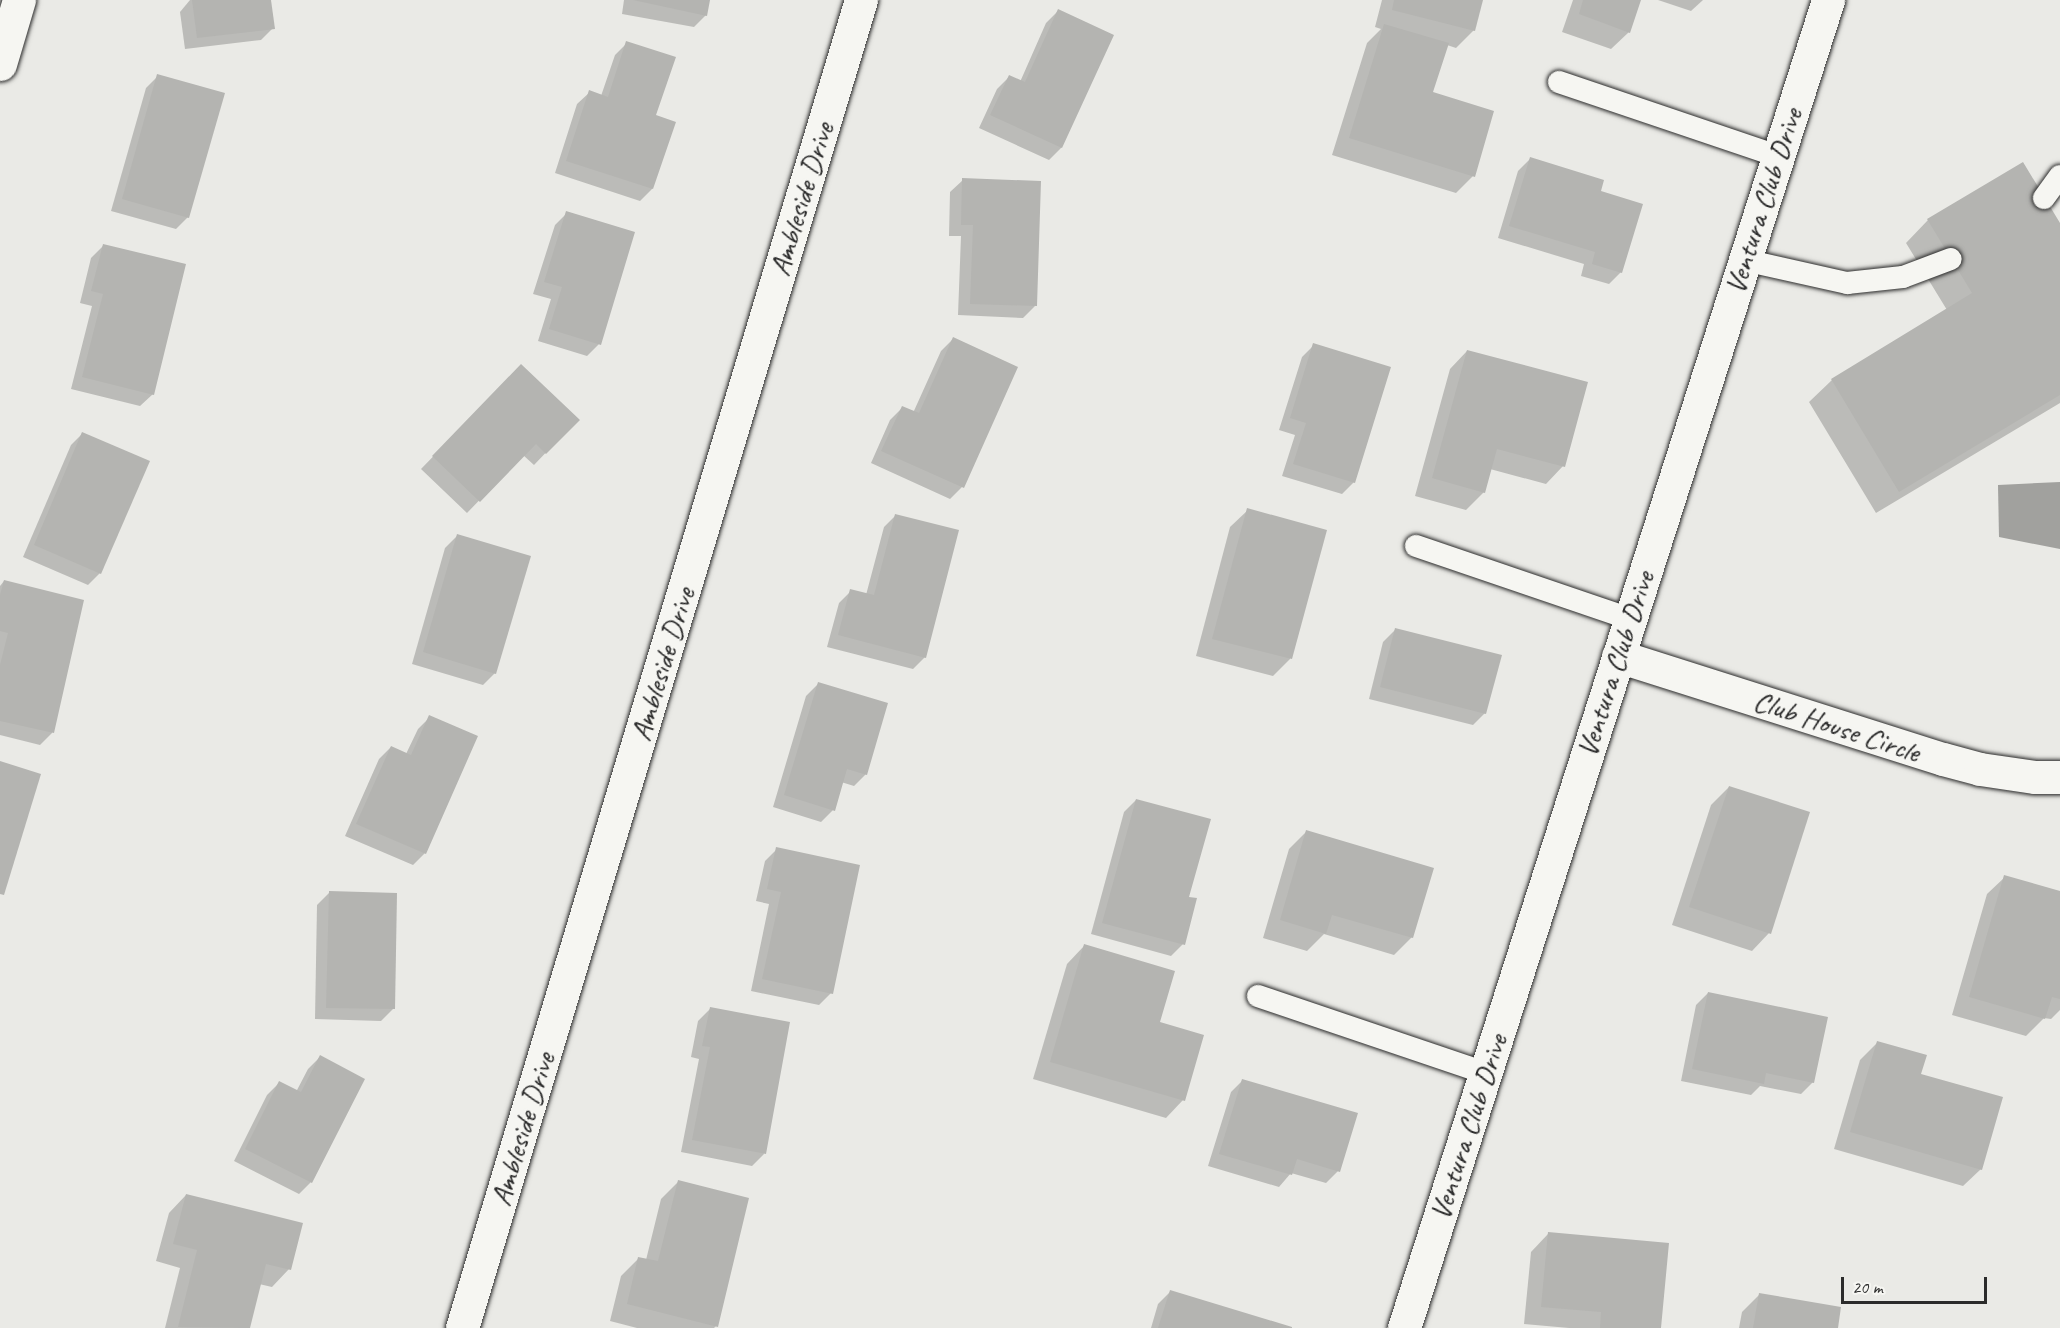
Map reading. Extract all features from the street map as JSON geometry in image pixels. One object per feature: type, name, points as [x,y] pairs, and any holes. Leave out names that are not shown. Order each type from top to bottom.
[{"type":"street","points":[[0,64],[19,0]]},
{"type":"street","name":"Ambleside Drive","points":[[462,1328],[861,0]]},
{"type":"street","name":"Ventura Club Drive","points":[[1404,1328],[1828,0]]},
{"type":"street","name":"Club House Circle","points":[[1618,656],[1952,762],[2024,775],[2060,777]]},
{"type":"lane","points":[[1559,82],[1778,156]]},
{"type":"lane","points":[[2044,198],[2060,176]]},
{"type":"lane","points":[[1744,260],[1848,283],[1903,277],[1951,260]]},
{"type":"lane","points":[[1416,546],[1630,619]]},
{"type":"lane","points":[[1258,996],[1485,1073]]},
{"type":"shaded area","points":[[2060,482],[2060,549],[1999,537],[1998,485]]},
{"type":"building","points":[[192,0],[271,0],[275,29],[197,38]]},
{"type":"building","points":[[633,0],[710,0],[707,16]]},
{"type":"building","points":[[1394,0],[1483,0],[1475,31],[1392,10]]},
{"type":"building","points":[[1583,0],[1641,0],[1630,33],[1579,14]]},
{"type":"building","points":[[1058,9],[1114,35],[1062,148],[990,115],[1009,75],[1025,82]]},
{"type":"building","points":[[1384,24],[1449,43],[1433,92],[1494,111],[1475,177],[1349,138]]},
{"type":"building","points":[[626,41],[676,57],[656,115],[676,122],[653,189],[566,161],[589,90],[608,97]]},
{"type":"building","points":[[157,74],[225,93],[189,218],[122,199]]},
{"type":"building","points":[[1530,157],[1604,180],[1601,191],[1643,204],[1622,273],[1592,264],[1595,252],[1509,226]]},
{"type":"building","points":[[2023,162],[2060,223],[2060,395],[1899,492],[1831,379],[1972,293],[1927,219]]},
{"type":"building","points":[[962,178],[1041,181],[1037,306],[970,304],[973,225],[961,225]]},
{"type":"building","points":[[566,211],[635,232],[601,345],[549,329],[562,287],[544,282]]},
{"type":"building","points":[[103,244],[186,264],[154,395],[82,377],[103,294],[91,291]]},
{"type":"building","points":[[953,337],[1018,367],[964,488],[881,451],[902,406],[919,413]]},
{"type":"building","points":[[1313,343],[1391,367],[1355,483],[1293,464],[1306,423],[1290,418]]},
{"type":"building","points":[[1467,350],[1588,382],[1565,467],[1497,449],[1485,493],[1432,478]]},
{"type":"building","points":[[521,364],[580,420],[546,454],[536,444],[480,502],[432,456]]},
{"type":"building","points":[[82,432],[150,461],[101,574],[34,545]]},
{"type":"building","points":[[1247,508],[1327,530],[1292,659],[1212,639]]},
{"type":"building","points":[[895,514],[959,530],[926,658],[838,635],[850,589],[874,595]]},
{"type":"building","points":[[457,534],[531,556],[496,674],[423,652]]},
{"type":"building","points":[[4,580],[84,600],[54,733],[0,721],[0,665],[8,633],[0,631],[0,595]]},
{"type":"building","points":[[1395,628],[1502,655],[1486,714],[1380,687]]},
{"type":"building","points":[[818,682],[888,703],[867,775],[847,769],[835,811],[784,795]]},
{"type":"building","points":[[429,715],[478,736],[426,854],[356,824],[391,746],[411,755]]},
{"type":"building","points":[[0,761],[41,774],[4,895],[0,894]]},
{"type":"building","points":[[1729,786],[1810,812],[1771,934],[1689,907]]},
{"type":"building","points":[[1136,799],[1211,819],[1189,897],[1197,898],[1185,945],[1102,923]]},
{"type":"building","points":[[1306,830],[1434,868],[1413,938],[1332,915],[1326,934],[1280,920]]},
{"type":"building","points":[[776,847],[860,865],[833,994],[762,979],[781,892],[767,889]]},
{"type":"building","points":[[2004,875],[2060,891],[2060,999],[2052,997],[2045,1019],[1969,997]]},
{"type":"building","points":[[329,891],[397,893],[395,1009],[326,1008]]},
{"type":"building","points":[[1084,944],[1175,971],[1160,1022],[1204,1035],[1185,1101],[1050,1062]]},
{"type":"building","points":[[1708,992],[1828,1017],[1814,1083],[1766,1073],[1764,1084],[1692,1069]]},
{"type":"building","points":[[710,1007],[790,1022],[766,1154],[692,1140],[710,1047],[702,1046]]},
{"type":"building","points":[[1877,1041],[1927,1055],[1921,1074],[2003,1097],[1982,1170],[1850,1132]]},
{"type":"building","points":[[320,1055],[365,1079],[312,1183],[245,1149],[279,1081],[301,1092]]},
{"type":"building","points":[[1242,1079],[1358,1113],[1340,1172],[1297,1159],[1292,1175],[1219,1154]]},
{"type":"building","points":[[678,1180],[749,1198],[718,1327],[627,1304],[638,1257],[658,1261]]},
{"type":"building","points":[[186,1194],[303,1223],[291,1270],[266,1264],[250,1328],[178,1327],[197,1250],[173,1244]]},
{"type":"building","points":[[1548,1232],[1669,1243],[1661,1328],[1600,1328],[1601,1312],[1541,1307]]},
{"type":"building","points":[[1170,1290],[1292,1327],[1292,1328],[1158,1328]]},
{"type":"building","points":[[1759,1293],[1841,1307],[1838,1328],[1753,1328]]}]
